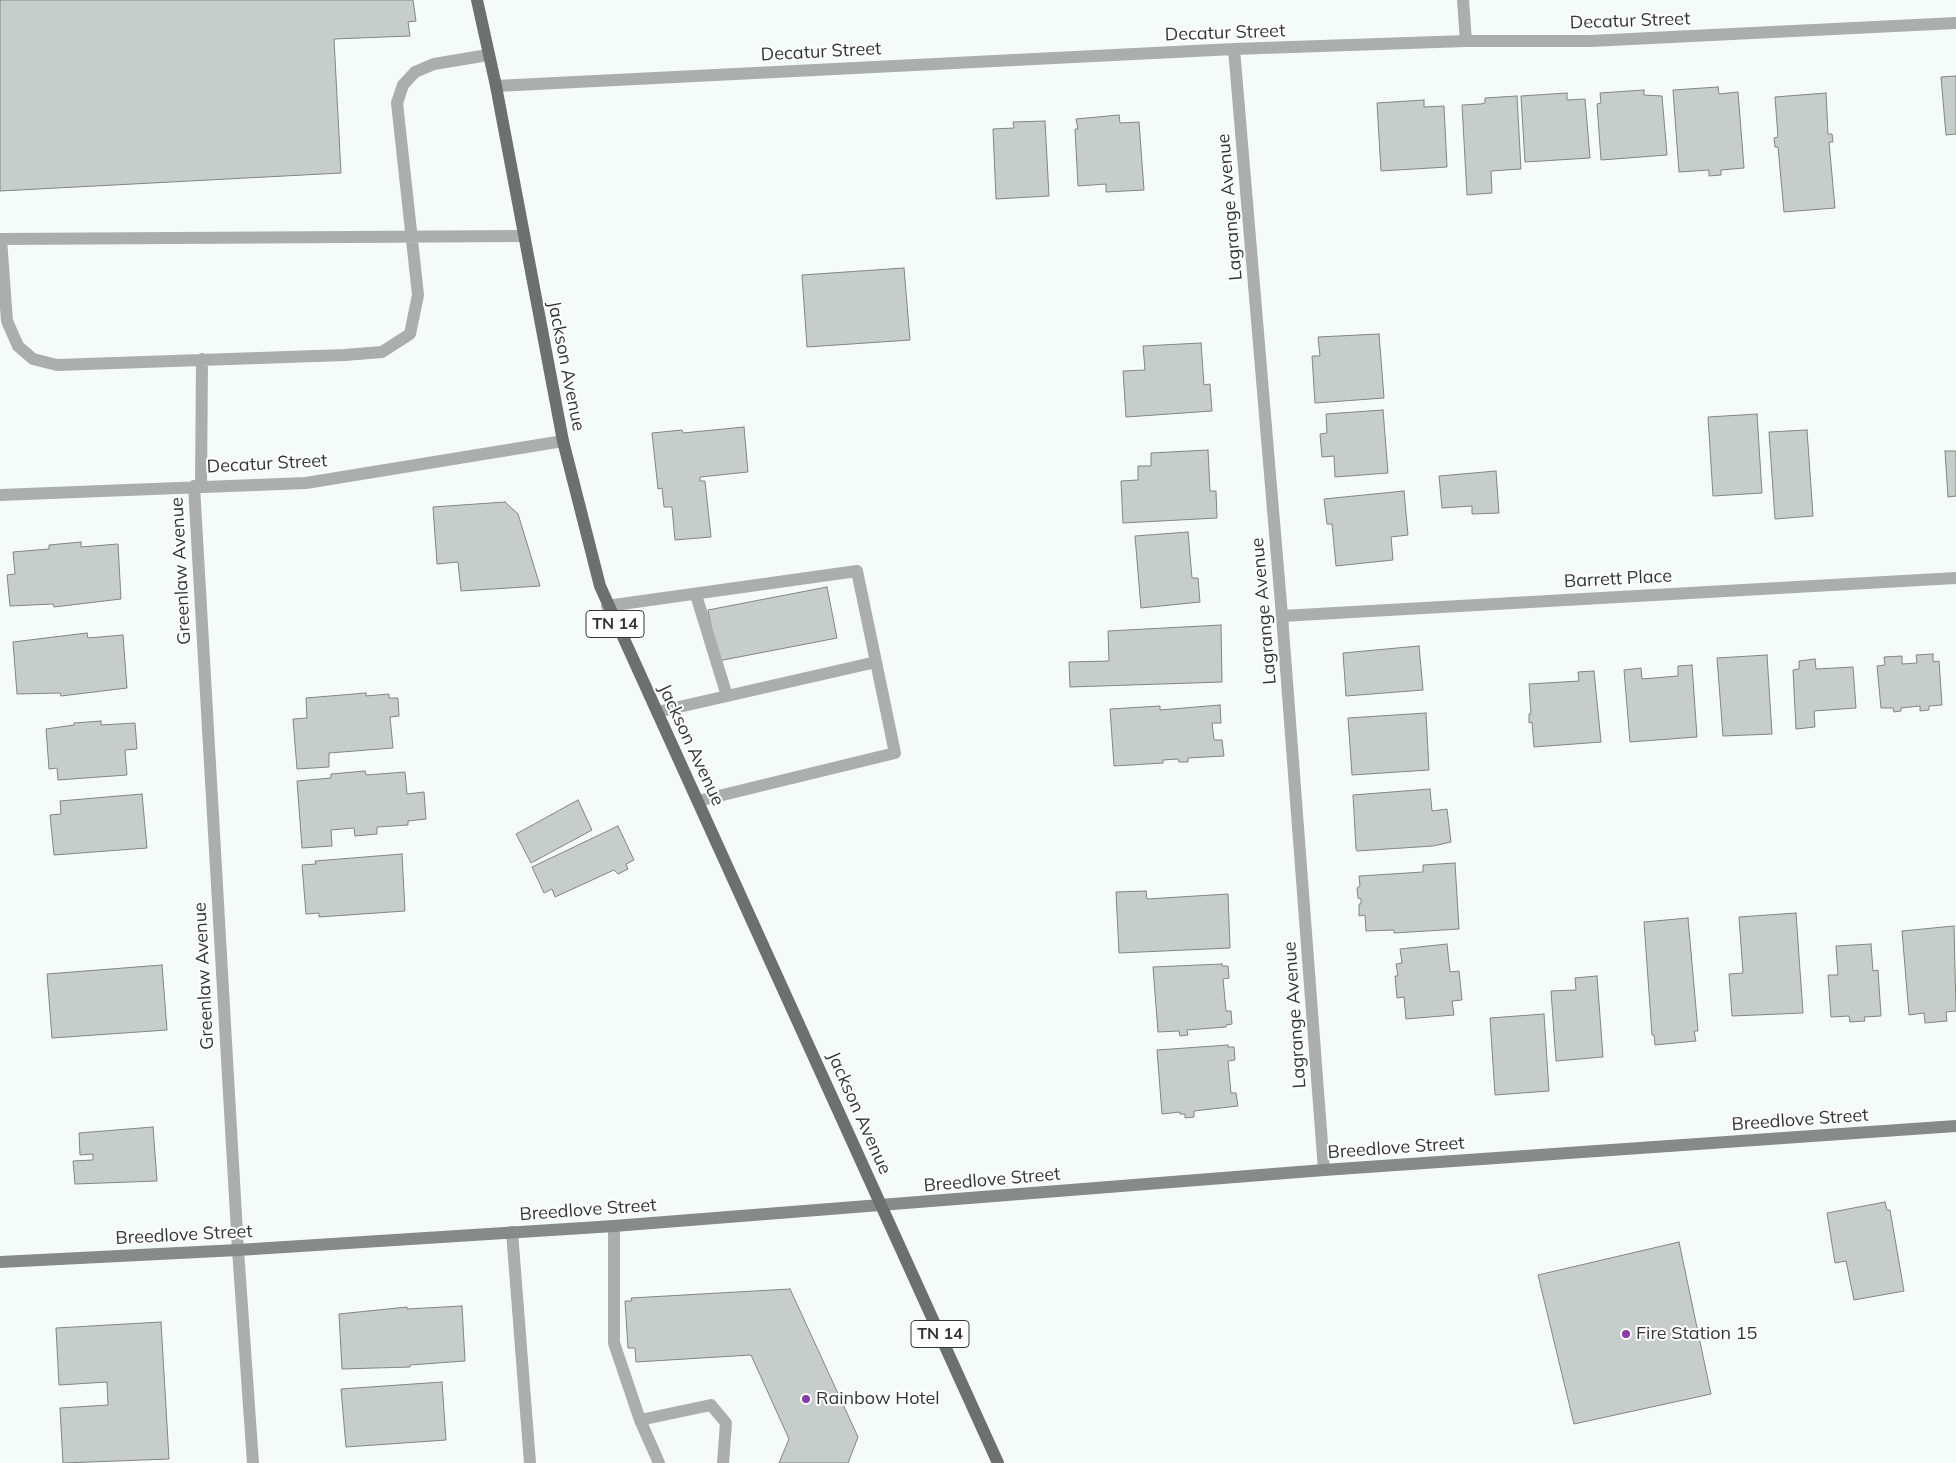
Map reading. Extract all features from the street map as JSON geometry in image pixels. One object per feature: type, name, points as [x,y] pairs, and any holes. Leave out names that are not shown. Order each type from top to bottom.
[{"type":"main road","name":"Jackson Avenue","points":[[477,0],[496,86],[563,441],[600,586],[607,606],[998,1463]]},
{"type":"street","points":[[1463,0],[1466,41]]},
{"type":"street","name":"Decatur Street","points":[[496,86],[1234,49],[1466,41],[1590,41],[1956,23]]},
{"type":"street","name":"Lagrange Avenue","points":[[1234,49],[1282,616],[1324,1170]]},
{"type":"street","points":[[488,54],[434,64],[415,72],[402,85],[397,103],[411,237],[418,295],[410,334],[382,352],[345,355],[57,365],[33,359],[18,346],[7,321],[0,239],[411,237],[524,236]]},
{"type":"street","name":"Greenlaw Avenue","points":[[202,359],[197,486],[238,1250],[253,1463]]},
{"type":"street","name":"Decatur Street","points":[[0,496],[197,486],[306,483],[563,441]]},
{"type":"street","points":[[607,606],[857,571],[895,753],[698,802]]},
{"type":"street","name":"Barrett Place","points":[[1282,616],[1956,578]]},
{"type":"street","points":[[696,595],[727,696]]},
{"type":"street","points":[[657,712],[876,662]]},
{"type":"street","name":"Breedlove Street","points":[[0,1262],[238,1250],[614,1226],[1324,1170],[1956,1126]]},
{"type":"street","points":[[614,1226],[614,1343],[640,1420],[659,1463]]},
{"type":"street","points":[[512,1232],[530,1463]]},
{"type":"street","points":[[640,1420],[711,1404],[726,1423],[723,1463]]},
{"type":"building","points":[[0,0],[413,0],[416,21],[408,22],[410,36],[334,39],[341,173],[0,191]]},
{"type":"building","points":[[1956,76],[1956,134],[1946,135],[1941,77]]},
{"type":"building","points":[[1718,87],[1719,94],[1738,92],[1744,168],[1721,170],[1721,175],[1709,176],[1709,170],[1679,172],[1673,90]]},
{"type":"building","points":[[1644,90],[1644,95],[1662,96],[1667,155],[1601,160],[1597,104],[1601,103],[1600,93]]},
{"type":"building","points":[[1567,93],[1567,100],[1585,99],[1590,158],[1525,162],[1521,96]]},
{"type":"building","points":[[1826,93],[1828,134],[1832,134],[1833,142],[1829,142],[1835,208],[1784,212],[1778,147],[1775,147],[1774,138],[1778,137],[1775,97]]},
{"type":"building","points":[[1517,96],[1521,169],[1491,171],[1492,193],[1467,195],[1462,105],[1485,103],[1485,98]]},
{"type":"building","points":[[1424,100],[1424,107],[1444,106],[1447,167],[1381,171],[1377,103]]},
{"type":"building","points":[[1119,115],[1120,123],[1139,122],[1144,190],[1106,192],[1106,184],[1078,186],[1075,129],[1078,129],[1076,119]]},
{"type":"building","points":[[1045,121],[1049,196],[996,199],[993,129],[1014,128],[1013,122]]},
{"type":"building","points":[[904,268],[910,340],[807,347],[802,275]]},
{"type":"building","points":[[1379,334],[1384,398],[1315,403],[1312,356],[1320,356],[1318,337]]},
{"type":"building","points":[[1201,343],[1204,385],[1210,384],[1212,411],[1126,417],[1123,371],[1145,370],[1143,346]]},
{"type":"building","points":[[1383,410],[1388,473],[1335,477],[1334,456],[1322,457],[1320,434],[1327,433],[1326,414]]},
{"type":"building","points":[[1757,414],[1762,493],[1713,496],[1708,417]]},
{"type":"building","points":[[744,427],[748,472],[700,477],[700,481],[705,481],[711,537],[675,540],[672,507],[664,507],[662,488],[658,489],[652,433],[682,430],[683,433]]},
{"type":"building","points":[[1807,430],[1813,516],[1775,519],[1769,432]]},
{"type":"building","points":[[1208,450],[1210,491],[1216,491],[1217,518],[1123,523],[1121,481],[1138,480],[1138,466],[1151,466],[1151,453]]},
{"type":"building","points":[[1945,451],[1956,451],[1956,496],[1948,497]]},
{"type":"building","points":[[1496,471],[1499,513],[1472,514],[1472,506],[1442,508],[1439,476]]},
{"type":"building","points":[[1404,491],[1408,535],[1391,537],[1393,560],[1336,566],[1332,524],[1327,524],[1324,499]]},
{"type":"building","points":[[505,502],[518,514],[540,586],[461,591],[458,562],[437,564],[433,507]]},
{"type":"building","points":[[1188,532],[1192,578],[1198,578],[1200,602],[1141,608],[1135,536]]},
{"type":"building","points":[[81,542],[81,547],[118,544],[121,599],[54,607],[53,604],[10,606],[7,575],[15,574],[13,552],[49,549],[49,545]]},
{"type":"building","points":[[827,587],[837,638],[718,661],[708,610]]},
{"type":"building","points":[[1221,625],[1222,682],[1070,687],[1069,662],[1109,661],[1108,631]]},
{"type":"building","points":[[87,633],[88,638],[123,635],[127,688],[61,696],[60,693],[17,694],[13,642]]},
{"type":"building","points":[[1419,646],[1423,690],[1346,696],[1343,653]]},
{"type":"building","points":[[1933,654],[1933,662],[1939,661],[1942,705],[1929,706],[1929,710],[1920,711],[1920,706],[1901,708],[1901,711],[1894,712],[1893,708],[1881,708],[1877,666],[1885,665],[1884,657],[1902,656],[1902,664],[1917,663],[1916,655]]},
{"type":"building","points":[[1767,655],[1772,734],[1723,736],[1717,658]]},
{"type":"building","points":[[1815,659],[1816,669],[1853,667],[1856,708],[1814,711],[1815,727],[1796,729],[1793,670],[1799,669],[1799,661]]},
{"type":"building","points":[[1692,665],[1697,737],[1630,742],[1624,670],[1641,668],[1642,679],[1678,676],[1678,666]]},
{"type":"building","points":[[1594,671],[1601,742],[1534,747],[1532,722],[1529,723],[1529,714],[1531,714],[1529,684],[1579,681],[1578,672]]},
{"type":"building","points":[[366,693],[366,696],[389,694],[389,698],[398,698],[399,716],[390,717],[393,748],[329,753],[329,767],[297,769],[293,719],[307,718],[306,698]]},
{"type":"building","points":[[1220,705],[1221,723],[1212,723],[1214,740],[1222,740],[1224,756],[1188,758],[1188,762],[1179,762],[1178,759],[1163,760],[1163,763],[1114,766],[1110,709],[1160,706],[1160,710]]},
{"type":"building","points":[[1426,713],[1429,770],[1352,775],[1348,718]]},
{"type":"building","points":[[101,721],[101,725],[135,723],[137,749],[125,750],[127,775],[58,780],[57,768],[49,769],[46,729],[74,725],[74,723]]},
{"type":"building","points":[[365,771],[366,775],[405,772],[407,794],[424,792],[426,819],[408,821],[408,825],[377,827],[377,834],[355,836],[354,828],[331,830],[332,846],[302,848],[297,781],[331,778],[331,774]]},
{"type":"building","points":[[1430,789],[1432,811],[1447,809],[1451,842],[1433,846],[1357,851],[1353,795]]},
{"type":"building","points":[[142,794],[147,848],[54,855],[50,815],[61,814],[60,801]]},
{"type":"building","points":[[578,800],[592,830],[531,863],[516,834]]},
{"type":"building","points":[[618,826],[634,860],[626,864],[628,869],[618,874],[614,870],[555,897],[552,889],[544,893],[532,867]]},
{"type":"building","points":[[402,854],[405,911],[319,917],[319,913],[306,914],[302,865],[316,864],[315,861]]},
{"type":"building","points":[[1455,863],[1459,929],[1394,933],[1394,930],[1366,931],[1365,915],[1359,916],[1361,899],[1358,898],[1357,888],[1360,886],[1359,876],[1423,872],[1423,865]]},
{"type":"building","points":[[1146,891],[1147,899],[1228,894],[1230,948],[1119,953],[1116,892]]},
{"type":"building","points":[[1796,913],[1803,1013],[1732,1016],[1729,974],[1743,973],[1739,917]]},
{"type":"building","points":[[1688,918],[1698,1031],[1694,1031],[1696,1041],[1655,1045],[1654,1035],[1652,1035],[1644,922]]},
{"type":"building","points":[[1954,926],[1956,1011],[1946,1012],[1947,1021],[1925,1023],[1924,1013],[1909,1015],[1902,931]]},
{"type":"building","points":[[1447,944],[1450,972],[1459,971],[1462,1000],[1452,1001],[1454,1015],[1406,1019],[1404,997],[1397,998],[1395,976],[1398,976],[1396,964],[1402,963],[1400,949]]},
{"type":"building","points":[[1871,944],[1873,971],[1878,970],[1881,1016],[1864,1017],[1865,1021],[1850,1022],[1849,1016],[1831,1017],[1828,975],[1838,975],[1836,946]]},
{"type":"building","points":[[1222,964],[1222,966],[1228,966],[1229,978],[1223,979],[1226,1011],[1231,1011],[1232,1024],[1226,1025],[1226,1027],[1187,1030],[1188,1035],[1180,1036],[1179,1031],[1158,1032],[1153,967]]},
{"type":"building","points":[[162,965],[167,1030],[52,1038],[47,974]]},
{"type":"building","points":[[1597,976],[1603,1057],[1556,1061],[1551,991],[1576,990],[1575,978]]},
{"type":"building","points":[[1544,1014],[1549,1091],[1495,1095],[1490,1018]]},
{"type":"building","points":[[1228,1045],[1228,1047],[1234,1047],[1235,1060],[1228,1061],[1231,1093],[1236,1093],[1238,1106],[1194,1111],[1194,1117],[1185,1118],[1185,1114],[1180,1114],[1180,1112],[1162,1114],[1157,1050]]},
{"type":"building","points":[[153,1127],[157,1181],[75,1184],[73,1161],[93,1160],[93,1154],[80,1155],[79,1133]]},
{"type":"building","points":[[1885,1202],[1887,1210],[1890,1210],[1904,1291],[1854,1300],[1846,1261],[1835,1263],[1827,1213]]},
{"type":"building","name":"Fire Station 15","points":[[1679,1242],[1711,1394],[1574,1424],[1538,1275]]},
{"type":"building","name":"Rainbow Hotel","points":[[790,1289],[858,1437],[848,1463],[779,1463],[789,1439],[751,1355],[636,1362],[635,1348],[628,1348],[625,1301],[632,1301],[631,1298]]},
{"type":"building","points":[[462,1306],[465,1361],[410,1365],[410,1367],[342,1369],[339,1314],[407,1307],[407,1309]]},
{"type":"building","points":[[161,1322],[169,1459],[63,1463],[60,1408],[108,1405],[107,1382],[59,1385],[56,1328]]},
{"type":"building","points":[[442,1382],[446,1440],[346,1447],[341,1389]]},
{"type":"place","name":"Fire Station 15","points":[[1626,1334]]},
{"type":"place","name":"Rainbow Hotel","points":[[806,1399]]}]
